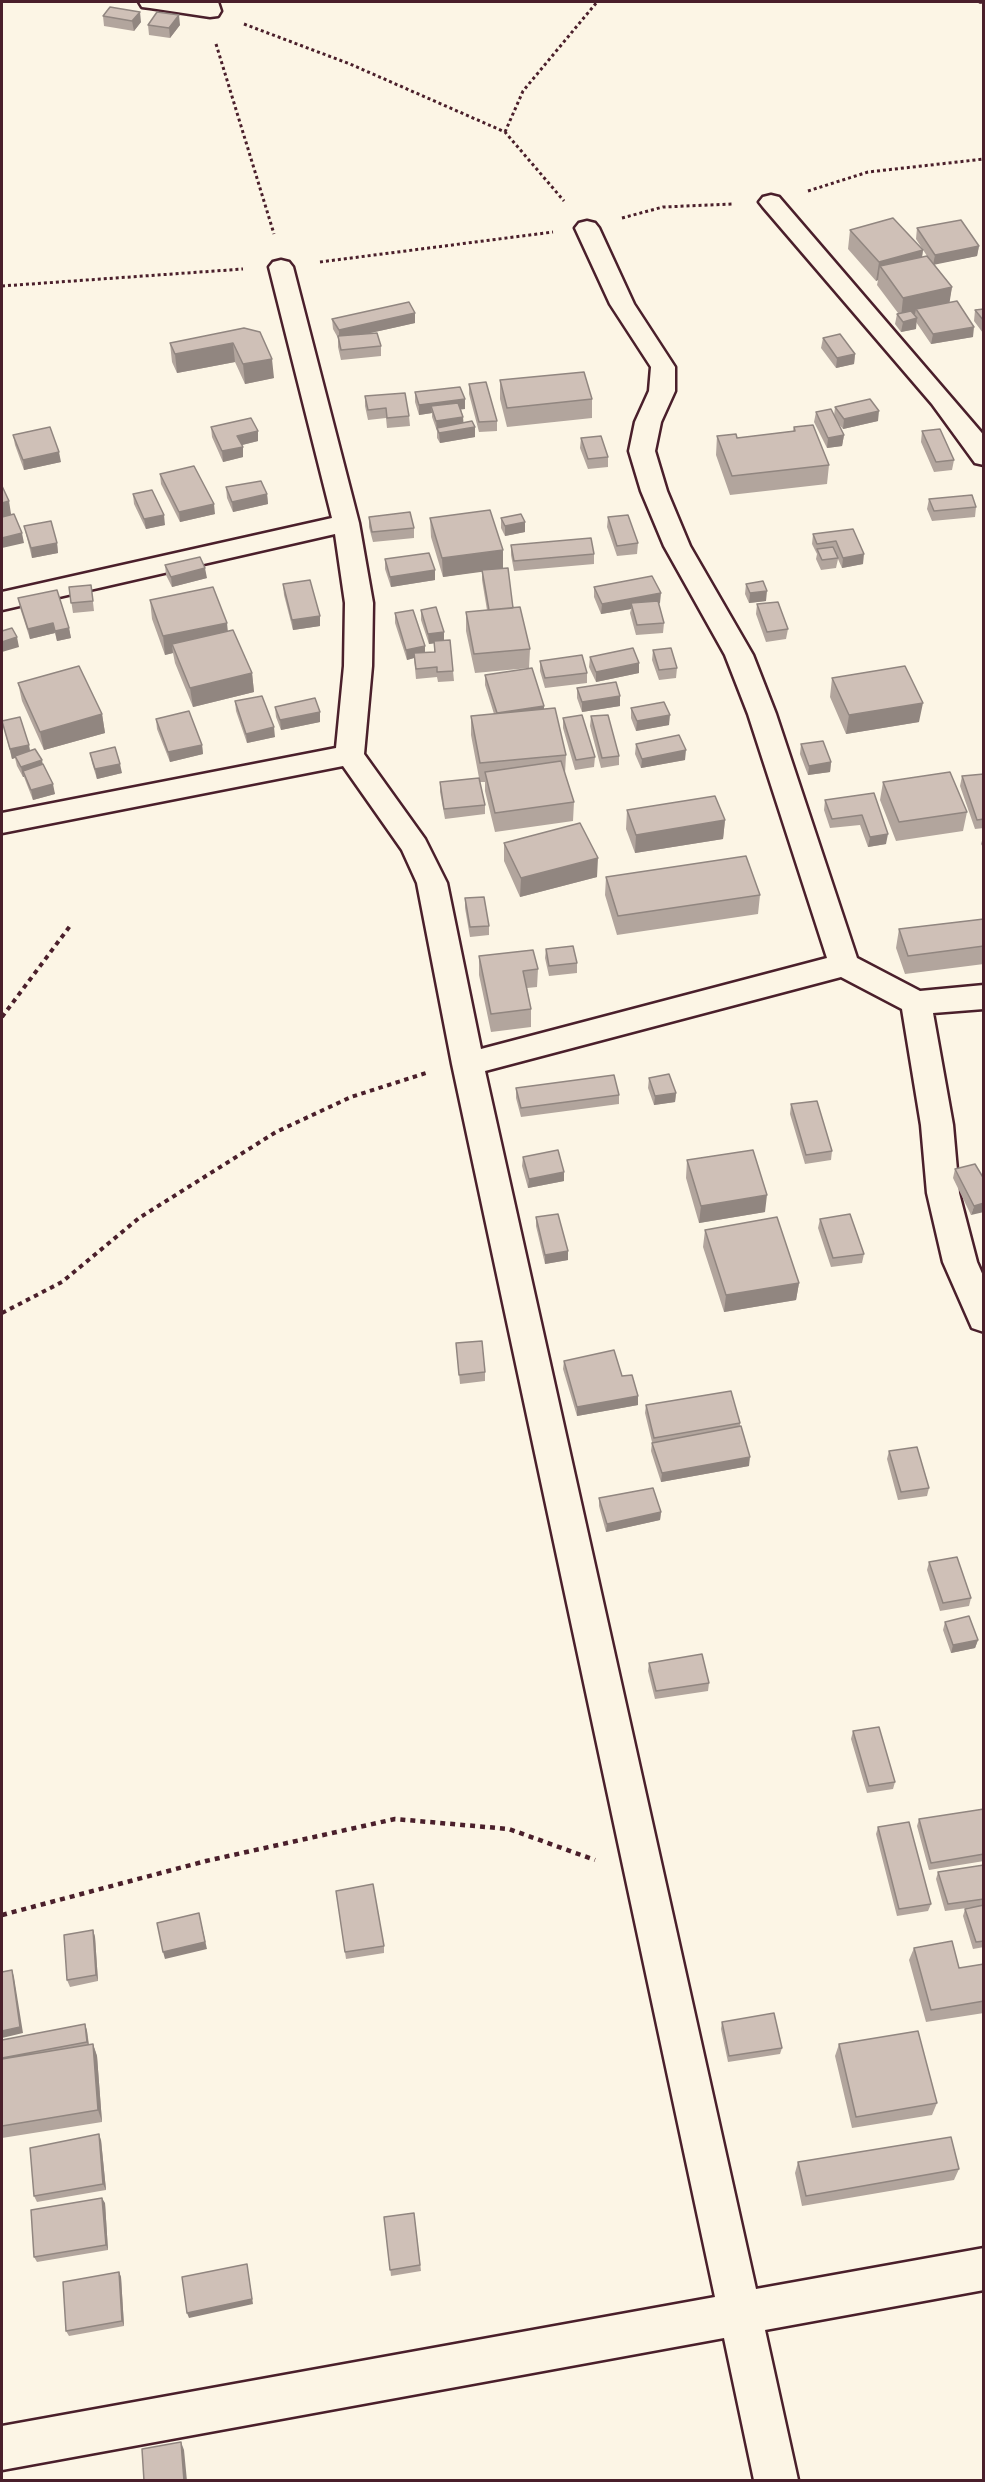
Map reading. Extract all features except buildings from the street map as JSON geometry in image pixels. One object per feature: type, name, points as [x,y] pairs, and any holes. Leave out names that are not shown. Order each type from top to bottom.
[{"type":"street","points":[[150,2],[209,6]]},
{"type":"street","points":[[771,202],[941,399],[984,457]]},
{"type":"street","points":[[587,228],[622,304],[663,367],[662,391],[648,422],[642,451],[654,491],[677,546],[739,655],[762,714],[844,965]]},
{"type":"street","points":[[281,267],[346,523],[359,603],[358,666],[350,755],[415,846],[432,883],[468,1064],[776,2481]]},
{"type":"street","points":[[2,601],[346,523]]},
{"type":"street","points":[[2,823],[350,755]]},
{"type":"street","points":[[468,1064],[844,965],[916,1003],[984,997]]},
{"type":"street","points":[[916,1003],[937,1125],[943,1193],[960,1262],[984,1318]]},
{"type":"street","points":[[2,2448],[984,2269]]},
{"type":"path","points":[[505,132],[523,91],[597,2]]},
{"type":"path","points":[[979,2],[984,3]]},
{"type":"path","points":[[209,6],[350,64],[505,132],[587,228]]},
{"type":"path","points":[[209,6],[218,55],[235,117],[266,196],[281,267]]},
{"type":"path","points":[[2,286],[281,267],[587,228],[663,207],[771,202],[868,172],[984,159]]},
{"type":"path","points":[[2,1017],[70,926]]},
{"type":"path","points":[[2,1312],[42,1295],[80,1269],[137,1220],[276,1133],[387,1081],[468,1064]]},
{"type":"path","points":[[2,1914],[206,1861],[395,1819],[509,1829],[645,1878]]}]
